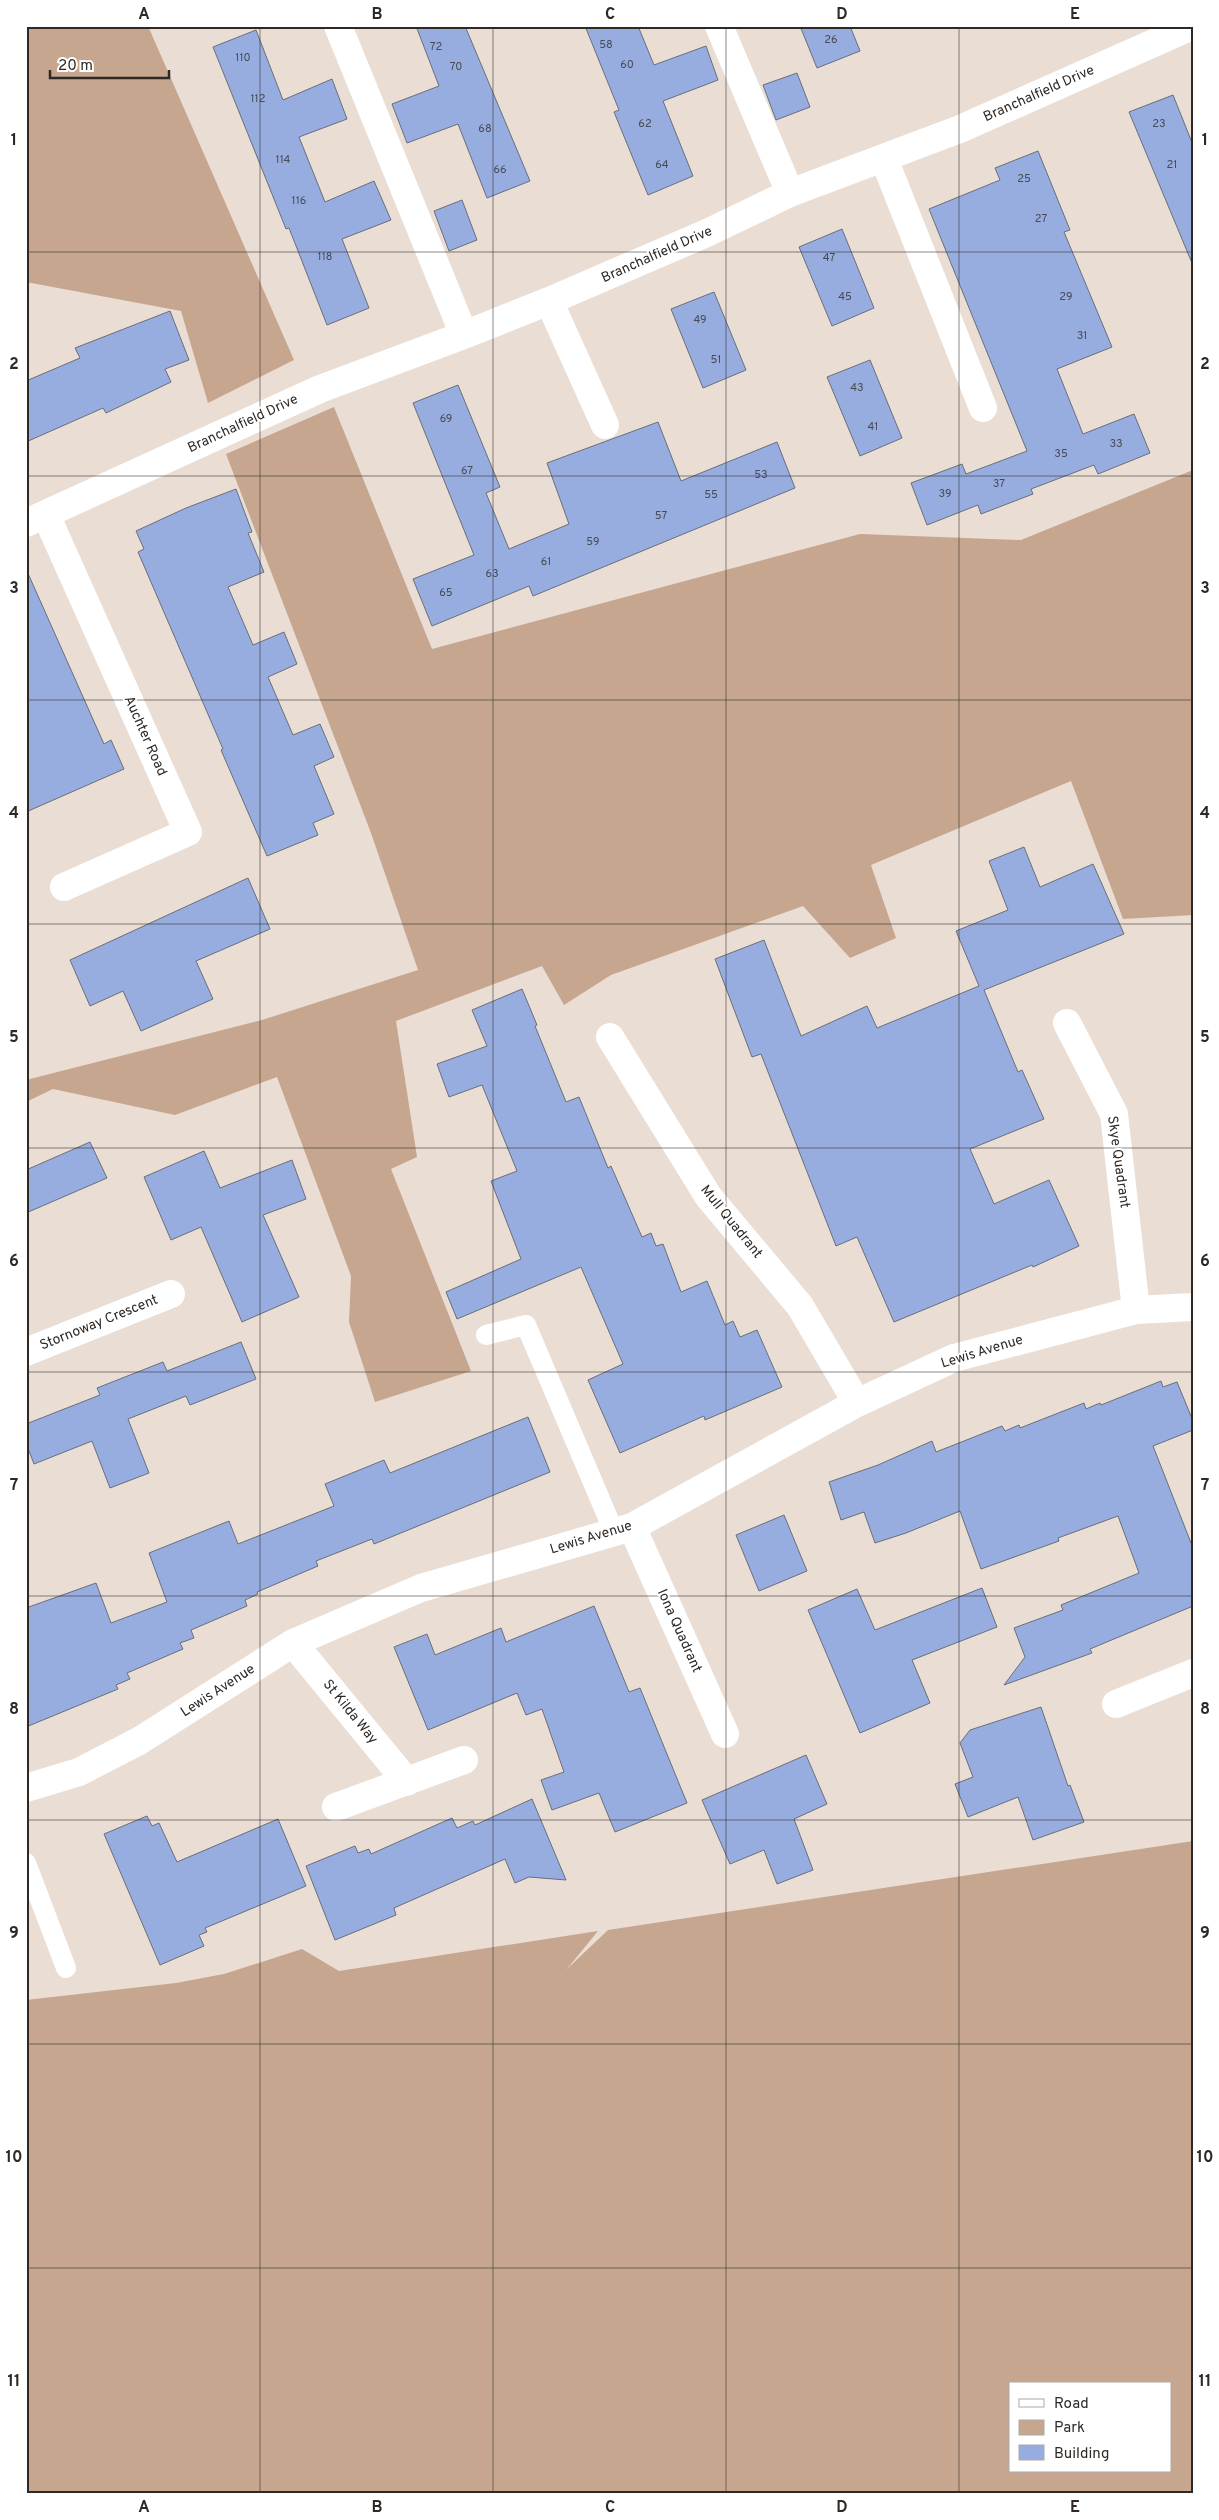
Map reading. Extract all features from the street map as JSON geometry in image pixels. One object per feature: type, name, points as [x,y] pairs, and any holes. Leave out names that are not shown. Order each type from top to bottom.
[{"type":"street","points":[[338,26],[464,336]]},
{"type":"street","points":[[719,26],[790,193]]},
{"type":"street","name":"Branchalfield Drive","points":[[36,519],[320,389],[464,336],[549,301],[709,232],[790,193],[884,159],[969,125],[1192,26]]},
{"type":"street","points":[[884,159],[983,408]]},
{"type":"street","points":[[549,301],[605,425]]},
{"type":"street","name":"Auchter Road","points":[[36,519],[188,832],[64,887]]},
{"type":"street","name":"Skye Quadrant","points":[[1068,1023],[1114,1114],[1136,1310]]},
{"type":"street","name":"Mull Quadrant","points":[[610,1037],[708,1196],[800,1306],[857,1403]]},
{"type":"street","name":"Stornoway Crescent","points":[[26,1352],[171,1294]]},
{"type":"street","name":"Lewis Avenue","points":[[26,1788],[79,1772],[140,1741],[294,1643],[421,1588],[623,1530],[857,1403],[954,1358],[1136,1310],[1193,1307]]},
{"type":"street","name":"Iona Quadrant","points":[[623,1530],[725,1734]]},
{"type":"street","name":"St Kilda Way","points":[[294,1643],[407,1782]]},
{"type":"street","points":[[1116,1704],[1193,1672]]},
{"type":"street","points":[[336,1807],[464,1760]]},
{"type":"lane","points":[[486,1335],[526,1325],[623,1530]]},
{"type":"lane","points":[[26,1863],[66,1968]]},
{"type":"green space","points":[[26,26],[148,26],[294,360],[208,403],[181,311],[26,282]]},
{"type":"green space","points":[[334,407],[432,649],[860,534],[1021,540],[1193,470],[1193,915],[1123,919],[1071,781],[871,865],[896,938],[850,958],[803,906],[611,975],[564,1005],[542,966],[396,1021],[417,1157],[391,1169],[471,1371],[375,1402],[349,1322],[351,1276],[277,1077],[175,1115],[53,1089],[26,1102],[26,1080],[262,1020],[418,970],[371,833],[226,454]]},
{"type":"green space","points":[[1193,1841],[1193,2494],[26,2494],[26,2000],[176,1983],[224,1974],[302,1949],[339,1971],[598,1931],[567,1969],[608,1930]]},
{"type":"building","points":[[416,26],[465,26],[530,181],[487,198],[458,124],[407,143],[392,104],[439,86]]},
{"type":"building","points":[[585,26],[638,26],[654,65],[706,46],[718,80],[663,101],[693,176],[648,195],[614,112],[619,110]]},
{"type":"building","points":[[800,26],[850,26],[860,51],[817,68]]},
{"type":"building","points":[[256,30],[283,100],[332,79],[347,119],[299,137],[325,202],[374,181],[391,220],[342,239],[369,308],[327,325],[289,228],[286,229],[213,47]]},
{"type":"building","points":[[797,73],[810,107],[776,120],[763,85]]},
{"type":"building","points":[[1173,95],[1193,145],[1192,263],[1129,112]]},
{"type":"building","points":[[1038,151],[1070,230],[1064,232],[1112,347],[1057,369],[1083,434],[1134,414],[1150,453],[1098,474],[1094,465],[1031,489],[1033,494],[981,514],[978,505],[927,525],[911,483],[962,464],[966,474],[1027,451],[929,209],[1000,180],[995,168]]},
{"type":"building","points":[[462,200],[477,240],[449,251],[434,211]]},
{"type":"building","points":[[842,229],[874,308],[832,326],[799,247]]},
{"type":"building","points":[[714,292],[746,370],[703,388],[671,309]]},
{"type":"building","points":[[170,311],[189,360],[165,369],[171,382],[106,413],[103,408],[26,442],[26,381],[80,358],[75,348]]},
{"type":"building","points":[[870,360],[902,438],[860,456],[827,377]]},
{"type":"building","points":[[458,385],[500,487],[486,493],[509,549],[569,524],[547,463],[658,422],[681,481],[777,442],[795,488],[533,596],[529,586],[432,626],[413,579],[474,555],[413,403]]},
{"type":"building","points":[[236,489],[252,532],[248,533],[264,572],[228,587],[253,645],[284,632],[297,664],[268,677],[293,735],[320,724],[334,757],[314,766],[334,814],[313,823],[318,835],[267,856],[138,552],[144,549],[136,531],[186,508]]},
{"type":"building","points":[[26,569],[104,744],[111,740],[124,769],[26,812]]},
{"type":"building","points":[[1024,847],[1040,887],[1093,864],[1124,934],[984,990],[1018,1072],[1022,1070],[1044,1119],[970,1149],[994,1204],[1049,1180],[1079,1246],[1033,1267],[1032,1265],[894,1322],[857,1237],[836,1246],[761,1054],[752,1057],[715,959],[764,940],[801,1036],[867,1006],[877,1028],[979,986],[956,931],[1008,910],[989,861]]},
{"type":"building","points":[[248,878],[270,929],[196,961],[213,999],[141,1031],[123,991],[90,1006],[70,960]]},
{"type":"building","points":[[522,989],[566,1102],[579,1097],[608,1168],[611,1166],[642,1237],[651,1233],[656,1246],[663,1244],[681,1292],[707,1281],[725,1325],[733,1321],[740,1337],[757,1330],[782,1387],[705,1420],[704,1416],[620,1453],[588,1380],[623,1364],[581,1267],[457,1319],[446,1292],[521,1259],[491,1181],[517,1171],[482,1085],[449,1097],[437,1064],[487,1046],[472,1010]]},
{"type":"building","points":[[90,1142],[107,1178],[26,1213],[26,1170]]},
{"type":"building","points":[[204,1151],[220,1188],[292,1160],[306,1199],[263,1215],[299,1297],[242,1322],[201,1227],[171,1240],[144,1177]]},
{"type":"building","points":[[241,1342],[256,1379],[190,1405],[186,1396],[128,1419],[149,1473],[110,1488],[92,1441],[34,1464],[26,1443],[26,1424],[100,1395],[97,1388],[163,1362],[167,1371]]},
{"type":"building","points":[[1161,1381],[1163,1387],[1177,1382],[1193,1421],[1193,1430],[1153,1446],[1193,1548],[1193,1606],[1090,1649],[1092,1653],[1004,1685],[1025,1657],[1014,1628],[1063,1610],[1061,1605],[1139,1573],[1118,1516],[1058,1538],[1059,1541],[981,1569],[960,1511],[906,1533],[875,1543],[864,1512],[841,1520],[829,1482],[878,1465],[932,1441],[936,1452],[1002,1426],[1005,1431],[1019,1425],[1020,1428],[1084,1403],[1086,1409],[1100,1403],[1101,1405]]},
{"type":"building","points":[[528,1417],[550,1472],[374,1544],[372,1539],[316,1561],[318,1566],[257,1592],[258,1594],[245,1600],[247,1606],[191,1630],[194,1638],[180,1643],[183,1649],[127,1673],[130,1679],[116,1685],[118,1689],[26,1727],[26,1608],[96,1583],[111,1623],[167,1602],[149,1553],[229,1521],[238,1544],[334,1506],[325,1484],[384,1460],[390,1473]]},
{"type":"building","points":[[784,1515],[807,1571],[759,1591],[736,1535]]},
{"type":"building","points":[[982,1588],[997,1627],[912,1660],[930,1703],[860,1733],[808,1610],[857,1589],[875,1630]]},
{"type":"building","points":[[594,1606],[629,1692],[640,1688],[687,1803],[615,1832],[599,1793],[552,1810],[541,1780],[564,1772],[542,1709],[526,1715],[517,1693],[428,1730],[394,1647],[427,1634],[435,1655],[501,1628],[506,1642]]},
{"type":"building","points":[[1041,1707],[1068,1786],[1070,1785],[1084,1822],[1033,1840],[1018,1797],[968,1817],[955,1784],[973,1777],[960,1743],[970,1730]]},
{"type":"building","points":[[806,1755],[827,1804],[794,1819],[813,1870],[777,1884],[764,1850],[730,1864],[702,1800]]},
{"type":"building","points":[[532,1799],[566,1880],[529,1877],[515,1883],[505,1859],[394,1908],[396,1915],[335,1940],[306,1866],[355,1846],[358,1853],[369,1849],[371,1854],[452,1818],[457,1828],[473,1821],[475,1825]]},
{"type":"building","points":[[147,1816],[152,1826],[159,1823],[177,1862],[278,1819],[306,1886],[205,1928],[207,1932],[199,1935],[204,1946],[160,1965],[104,1834]]}]
